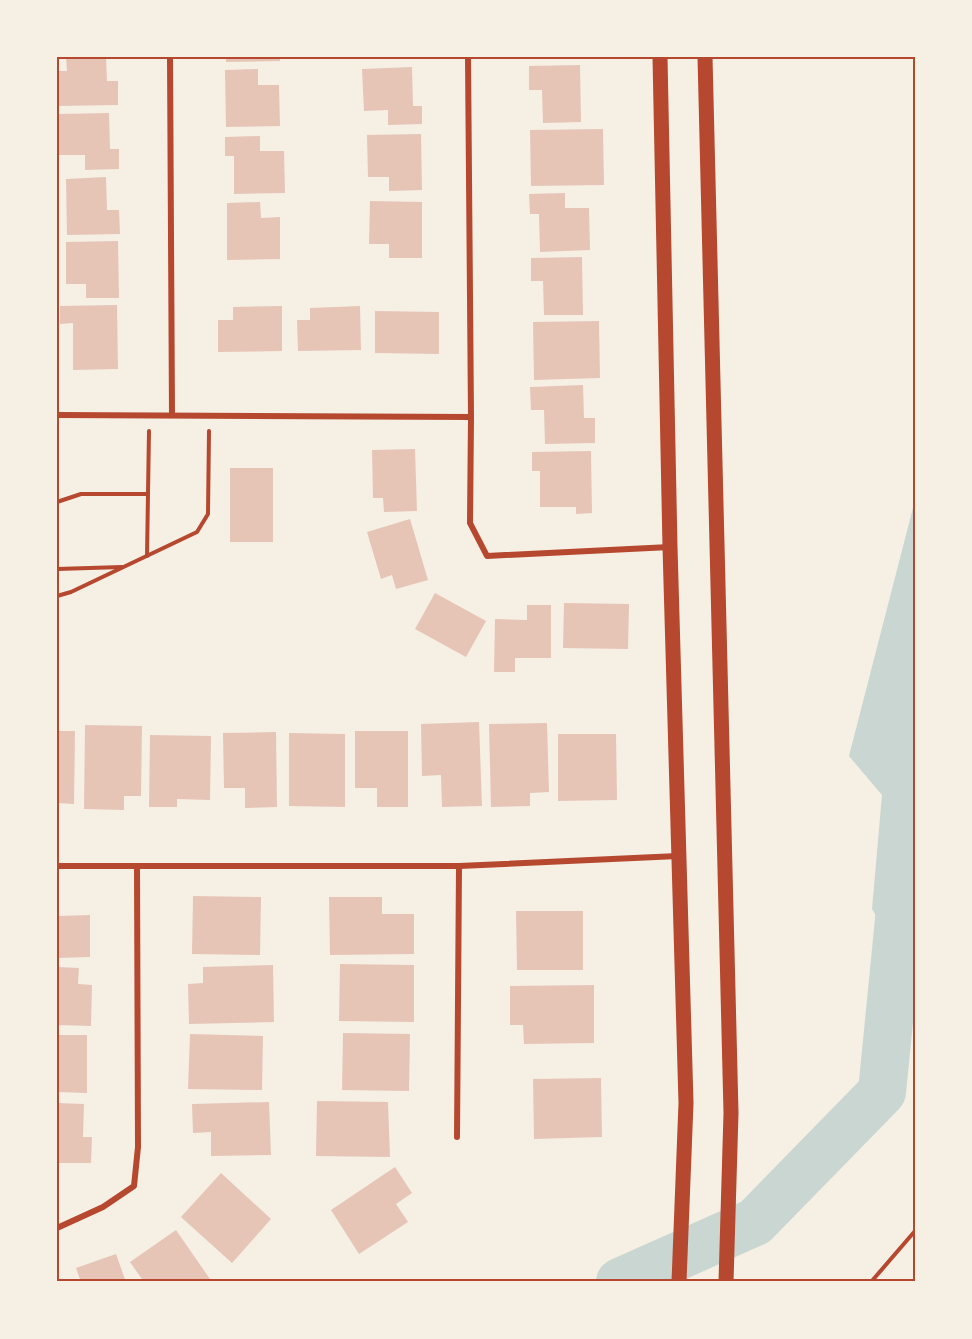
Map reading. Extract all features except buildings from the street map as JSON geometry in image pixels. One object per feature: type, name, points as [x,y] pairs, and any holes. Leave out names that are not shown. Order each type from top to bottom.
[{"type":"main road","points":[[660,57],[670,547],[686,1103],[679,1282]]},
{"type":"main road","points":[[705,57],[731,1113],[726,1282]]},
{"type":"street","points":[[170,57],[171,414]]},
{"type":"street","points":[[468,57],[470,523],[488,556],[670,547]]},
{"type":"street","points":[[57,415],[471,417]]},
{"type":"street","points":[[57,866],[459,866],[678,856]]},
{"type":"street","points":[[57,1228],[103,1207],[134,1186],[138,1147],[136,866]]},
{"type":"street","points":[[457,1137],[459,866]]},
{"type":"path","points":[[147,556],[149,431]]},
{"type":"path","points":[[57,596],[71,592],[197,532],[208,514],[209,431]]},
{"type":"path","points":[[57,521],[57,502],[81,494],[148,494]]},
{"type":"path","points":[[57,569],[125,567]]},
{"type":"path","points":[[871,1282],[915,1231]]},
{"type":"shaded area","points":[[915,500],[915,920],[897,949],[872,909],[882,795],[849,756]]},
{"type":"waterway","points":[[620,1282],[755,1222],[882,1092],[915,758]]}]
